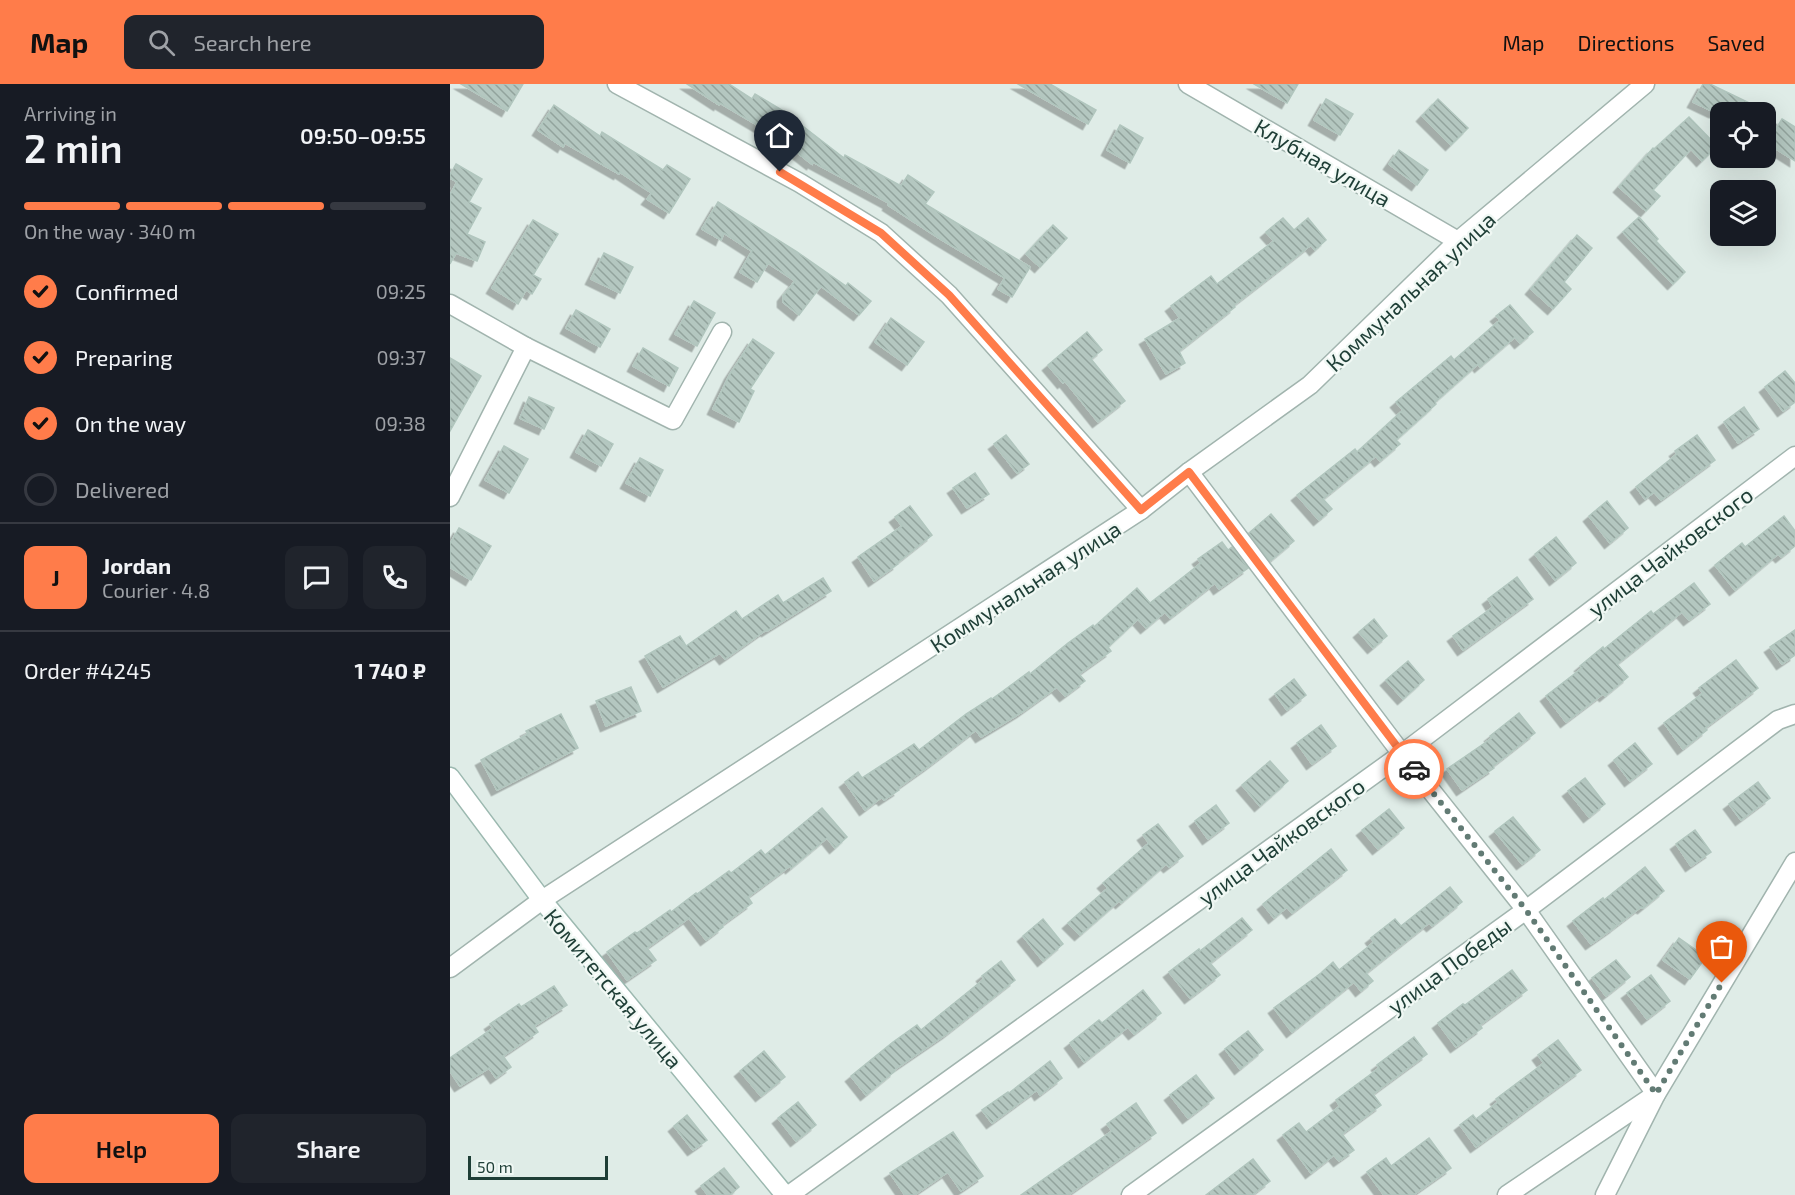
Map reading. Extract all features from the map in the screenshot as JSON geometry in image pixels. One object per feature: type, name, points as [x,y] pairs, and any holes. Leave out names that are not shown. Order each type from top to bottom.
[{"type":"street","points":[[617,84],[800,183],[881,233],[949,295],[1141,510]]},
{"type":"street","name":"Клубная улица","points":[[1188,84],[1458,241]]},
{"type":"street","name":"Коммунальная улица","points":[[450,968],[542,900],[1141,510],[1189,472],[1310,385],[1458,241],[1645,84]]},
{"type":"street","points":[[450,303],[526,346],[673,420],[722,332]]},
{"type":"street","points":[[450,496],[526,346]]},
{"type":"street","name":"улица Чайковского","points":[[787,1195],[1402,754],[1795,456]]},
{"type":"street","points":[[1189,472],[1402,754],[1526,910],[1656,1094]]},
{"type":"street","name":"улица Победы","points":[[1131,1195],[1526,910],[1778,720],[1795,714]]},
{"type":"street","name":"Комитетская улица","points":[[450,777],[542,900],[787,1195]]},
{"type":"street","points":[[1605,1195],[1656,1094],[1795,862]]},
{"type":"street","points":[[1507,1195],[1656,1094]]},
{"type":"building","points":[[461,84],[523,84],[507,111]]},
{"type":"building","points":[[687,84],[729,84],[752,99],[755,94],[782,110],[844,158],[845,155],[901,186],[908,175],[934,192],[925,204],[1030,267],[1012,297],[998,289],[1005,278],[939,238],[888,205],[889,203],[813,162],[812,164],[776,136],[720,103],[719,105]]},
{"type":"building","points":[[1018,84],[1050,84],[1096,110],[1088,124]]},
{"type":"building","points":[[1254,84],[1298,84],[1287,103]]},
{"type":"building","points":[[1703,84],[1710,84],[1747,102],[1710,102],[1710,110],[1693,102]]},
{"type":"building","points":[[1326,99],[1353,114],[1340,135],[1314,120]]},
{"type":"building","points":[[1438,99],[1468,128],[1451,145],[1422,116]]},
{"type":"building","points":[[554,105],[600,136],[602,132],[663,170],[667,165],[690,179],[669,213],[647,199],[652,193],[620,172],[619,174],[565,143],[563,147],[538,130]]},
{"type":"building","points":[[1689,117],[1710,139],[1710,153],[1702,161],[1691,149],[1653,190],[1660,196],[1646,211],[1619,187],[1654,149]]},
{"type":"building","points":[[1782,119],[1795,127],[1795,161],[1776,149],[1776,129]]},
{"type":"building","points":[[1120,125],[1143,138],[1130,163],[1107,150]]},
{"type":"building","points":[[1399,150],[1428,170],[1417,185],[1389,164]]},
{"type":"building","points":[[456,164],[482,179],[469,202],[481,208],[467,234],[485,242],[477,261],[456,253],[450,264],[450,195],[457,182],[450,178],[450,175]]},
{"type":"building","points":[[718,202],[846,286],[848,283],[871,301],[859,315],[821,286],[799,315],[783,302],[783,296],[795,281],[768,263],[757,282],[740,272],[752,251],[724,233],[721,240],[702,229]]},
{"type":"building","points":[[1639,217],[1658,239],[1656,241],[1685,272],[1673,284],[1623,232]]},
{"type":"building","points":[[1283,218],[1294,230],[1308,218],[1326,240],[1315,250],[1311,245],[1179,351],[1185,363],[1166,374],[1145,339],[1180,318],[1171,306],[1211,276],[1217,284],[1274,241],[1266,232]]},
{"type":"building","points":[[533,220],[558,234],[533,275],[541,279],[532,294],[526,290],[518,304],[492,288]]},
{"type":"building","points":[[1053,225],[1067,238],[1040,267],[1026,254]]},
{"type":"building","points":[[1577,235],[1592,248],[1564,282],[1571,289],[1553,309],[1531,289]]},
{"type":"building","points":[[604,253],[633,267],[620,293],[591,279]]},
{"type":"building","points":[[694,301],[715,313],[697,346],[675,334]]},
{"type":"building","points":[[1510,305],[1533,332],[1520,343],[1515,337],[1480,367],[1478,364],[1396,440],[1400,444],[1380,461],[1376,456],[1323,499],[1332,509],[1319,520],[1297,495],[1355,449],[1357,452],[1403,410],[1396,402],[1451,356],[1454,360],[1500,320],[1496,316]]},
{"type":"building","points":[[576,310],[610,329],[600,347],[566,328]]},
{"type":"building","points":[[891,318],[924,342],[907,365],[875,342]]},
{"type":"building","points":[[1087,332],[1102,350],[1091,359],[1125,401],[1098,422],[1065,381],[1063,383],[1048,365]]},
{"type":"building","points":[[753,339],[774,353],[750,389],[754,391],[739,422],[713,409],[730,374]]},
{"type":"building","points":[[643,348],[678,368],[669,386],[633,366]]},
{"type":"building","points":[[450,358],[481,376],[450,431]]},
{"type":"building","points":[[1785,371],[1795,383],[1795,402],[1783,411],[1765,387]]},
{"type":"building","points":[[529,397],[554,408],[544,429],[520,418]]},
{"type":"building","points":[[1744,407],[1759,429],[1738,443],[1724,422]]},
{"type":"building","points":[[588,430],[613,444],[601,466],[576,452]]},
{"type":"building","points":[[1006,435],[1029,464],[1017,473],[994,444]]},
{"type":"building","points":[[1697,435],[1715,460],[1661,500],[1654,492],[1645,499],[1636,487],[1677,454],[1675,451]]},
{"type":"building","points":[[504,446],[528,459],[509,493],[485,480]]},
{"type":"building","points":[[640,458],[663,470],[650,496],[626,483]]},
{"type":"building","points":[[975,473],[989,494],[967,508],[953,488]]},
{"type":"building","points":[[1607,501],[1628,528],[1610,543],[1589,516]]},
{"type":"building","points":[[910,506],[932,535],[874,581],[858,557],[902,526],[895,517]]},
{"type":"building","points":[[1271,514],[1294,541],[1270,561],[1249,533]]},
{"type":"building","points":[[1784,516],[1795,531],[1795,546],[1781,557],[1778,554],[1735,590],[1715,565],[1742,543],[1745,547]]},
{"type":"building","points":[[459,528],[491,546],[471,580],[450,567],[450,544]]},
{"type":"building","points":[[1556,537],[1576,563],[1555,580],[1535,554]]},
{"type":"building","points":[[1222,542],[1228,550],[1232,547],[1248,568],[1219,589],[1215,583],[1170,618],[1165,612],[1146,628],[1138,619],[1108,647],[1111,651],[1079,674],[1085,681],[1065,696],[1057,687],[981,737],[976,730],[898,788],[899,790],[884,800],[882,797],[865,810],[845,782],[858,772],[862,778],[914,744],[919,750],[966,714],[992,699],[1029,672],[1030,674],[1068,643],[1093,625],[1094,627],[1137,588],[1150,603],[1201,563],[1198,559]]},
{"type":"building","points":[[1517,577],[1533,599],[1463,650],[1453,636],[1493,607],[1488,599]]},
{"type":"building","points":[[823,578],[831,591],[766,630],[725,659],[720,653],[663,687],[645,656],[680,636],[686,646],[736,611],[742,619],[778,595],[783,603]]},
{"type":"building","points":[[1694,583],[1710,604],[1689,620],[1682,612],[1617,664],[1628,677],[1605,696],[1603,694],[1566,722],[1546,696],[1582,668],[1580,666],[1603,647],[1604,649],[1651,611],[1653,614]]},
{"type":"building","points":[[1374,619],[1387,636],[1373,648],[1359,632]]},
{"type":"building","points":[[1795,630],[1795,655],[1782,664],[1770,647]]},
{"type":"building","points":[[1736,660],[1758,688],[1705,728],[1707,730],[1683,749],[1664,723],[1703,693],[1699,688]]},
{"type":"building","points":[[1408,661],[1424,680],[1403,699],[1386,680]]},
{"type":"building","points":[[1294,679],[1306,695],[1287,710],[1275,694]]},
{"type":"building","points":[[631,687],[641,711],[606,726],[596,701]]},
{"type":"building","points":[[1519,713],[1535,733],[1493,766],[1494,768],[1462,790],[1447,769],[1492,738],[1490,736]]},
{"type":"building","points":[[561,714],[578,748],[497,790],[481,760],[528,734],[526,731]]},
{"type":"building","points":[[1321,725],[1336,746],[1312,764],[1297,743]]},
{"type":"building","points":[[1635,743],[1652,764],[1630,781],[1614,760]]},
{"type":"building","points":[[1270,761],[1288,781],[1260,806],[1242,785]]},
{"type":"building","points":[[1585,778],[1605,804],[1589,817],[1568,791]]},
{"type":"building","points":[[1758,782],[1770,798],[1741,820],[1729,804]]},
{"type":"building","points":[[1216,805],[1229,823],[1208,839],[1195,821]]},
{"type":"building","points":[[822,808],[847,837],[835,848],[827,838],[791,868],[790,866],[748,897],[752,903],[706,940],[689,918],[647,948],[656,960],[627,980],[607,952],[670,910],[671,912],[729,871],[731,873],[761,850],[765,855]]},
{"type":"building","points":[[1389,809],[1404,828],[1378,849],[1362,830]]},
{"type":"building","points":[[1513,817],[1540,850],[1522,864],[1495,831]]},
{"type":"building","points":[[1158,824],[1183,856],[1169,867],[1166,864],[1080,935],[1068,923],[1108,888],[1103,883],[1149,843],[1143,835]]},
{"type":"building","points":[[1695,830],[1711,852],[1691,866],[1676,844]]},
{"type":"building","points":[[1331,849],[1347,870],[1292,913],[1287,907],[1274,918],[1263,904]]},
{"type":"building","points":[[1645,867],[1664,891],[1616,926],[1612,923],[1615,927],[1591,944],[1573,921],[1603,898],[1604,900]]},
{"type":"building","points":[[1450,887],[1462,902],[1432,926],[1429,923],[1366,973],[1373,981],[1361,991],[1354,982],[1292,1032],[1274,1008],[1333,962],[1339,970],[1374,942],[1371,938],[1395,919],[1401,926]]},
{"type":"building","points":[[1242,918],[1252,930],[1210,963],[1220,975],[1190,998],[1169,972]]},
{"type":"building","points":[[1043,919],[1063,944],[1043,961],[1023,936]]},
{"type":"building","points":[[1679,938],[1706,957],[1690,979],[1663,960]]},
{"type":"building","points":[[1616,960],[1630,977],[1606,996],[1592,978]]},
{"type":"building","points":[[1001,961],[1015,980],[948,1033],[894,1070],[866,1095],[851,1076],[917,1025],[921,1030],[984,979],[982,976]]},
{"type":"building","points":[[1512,970],[1527,990],[1480,1025],[1482,1028],[1456,1047],[1438,1023]]},
{"type":"building","points":[[1651,975],[1670,1001],[1647,1019],[1627,993]]},
{"type":"building","points":[[554,986],[567,1005],[534,1026],[538,1032],[503,1056],[511,1067],[496,1078],[489,1068],[460,1086],[450,1071],[450,1058],[493,1028],[490,1024],[519,1004],[521,1007]]},
{"type":"building","points":[[1143,990],[1161,1013],[1134,1034],[1128,1027],[1084,1062],[1070,1043],[1099,1020],[1102,1023]]},
{"type":"building","points":[[1248,1031],[1263,1050],[1240,1069],[1225,1049]]},
{"type":"building","points":[[1414,1037],[1427,1054],[1373,1094],[1381,1105],[1342,1134],[1354,1150],[1339,1161],[1334,1155],[1311,1173],[1283,1135],[1299,1123],[1306,1132],[1340,1106],[1336,1100],[1379,1068],[1377,1065]]},
{"type":"building","points":[[1558,1040],[1581,1070],[1476,1147],[1460,1125],[1473,1115],[1476,1119],[1498,1102],[1496,1099],[1544,1063],[1538,1055]]},
{"type":"building","points":[[764,1051],[785,1077],[761,1096],[740,1071]]},
{"type":"building","points":[[1050,1061],[1062,1078],[1040,1095],[1037,1090],[992,1123],[982,1110],[1009,1093]]},
{"type":"building","points":[[1196,1075],[1214,1098],[1188,1118],[1170,1095]]},
{"type":"building","points":[[798,1102],[816,1125],[796,1141],[778,1118]]},
{"type":"building","points":[[1136,1103],[1156,1133],[1068,1195],[1021,1195],[1112,1131],[1107,1124]]},
{"type":"building","points":[[687,1115],[707,1140],[693,1150],[674,1126]]},
{"type":"building","points":[[953,1132],[983,1176],[961,1191],[948,1172],[914,1195],[905,1195],[890,1173]]},
{"type":"building","points":[[1429,1138],[1451,1168],[1413,1195],[1384,1195],[1367,1172],[1386,1158],[1391,1166]]},
{"type":"building","points":[[1253,1159],[1270,1181],[1252,1195],[1206,1195]]},
{"type":"building","points":[[724,1168],[739,1187],[730,1195],[708,1195],[701,1186]]},
{"type":"way so far","points":[[1414,769],[1526,910],[1656,1094],[1722,983]]},
{"type":"route","points":[[780,172],[881,233],[949,295],[1141,510],[1189,472],[1414,769]]}]
